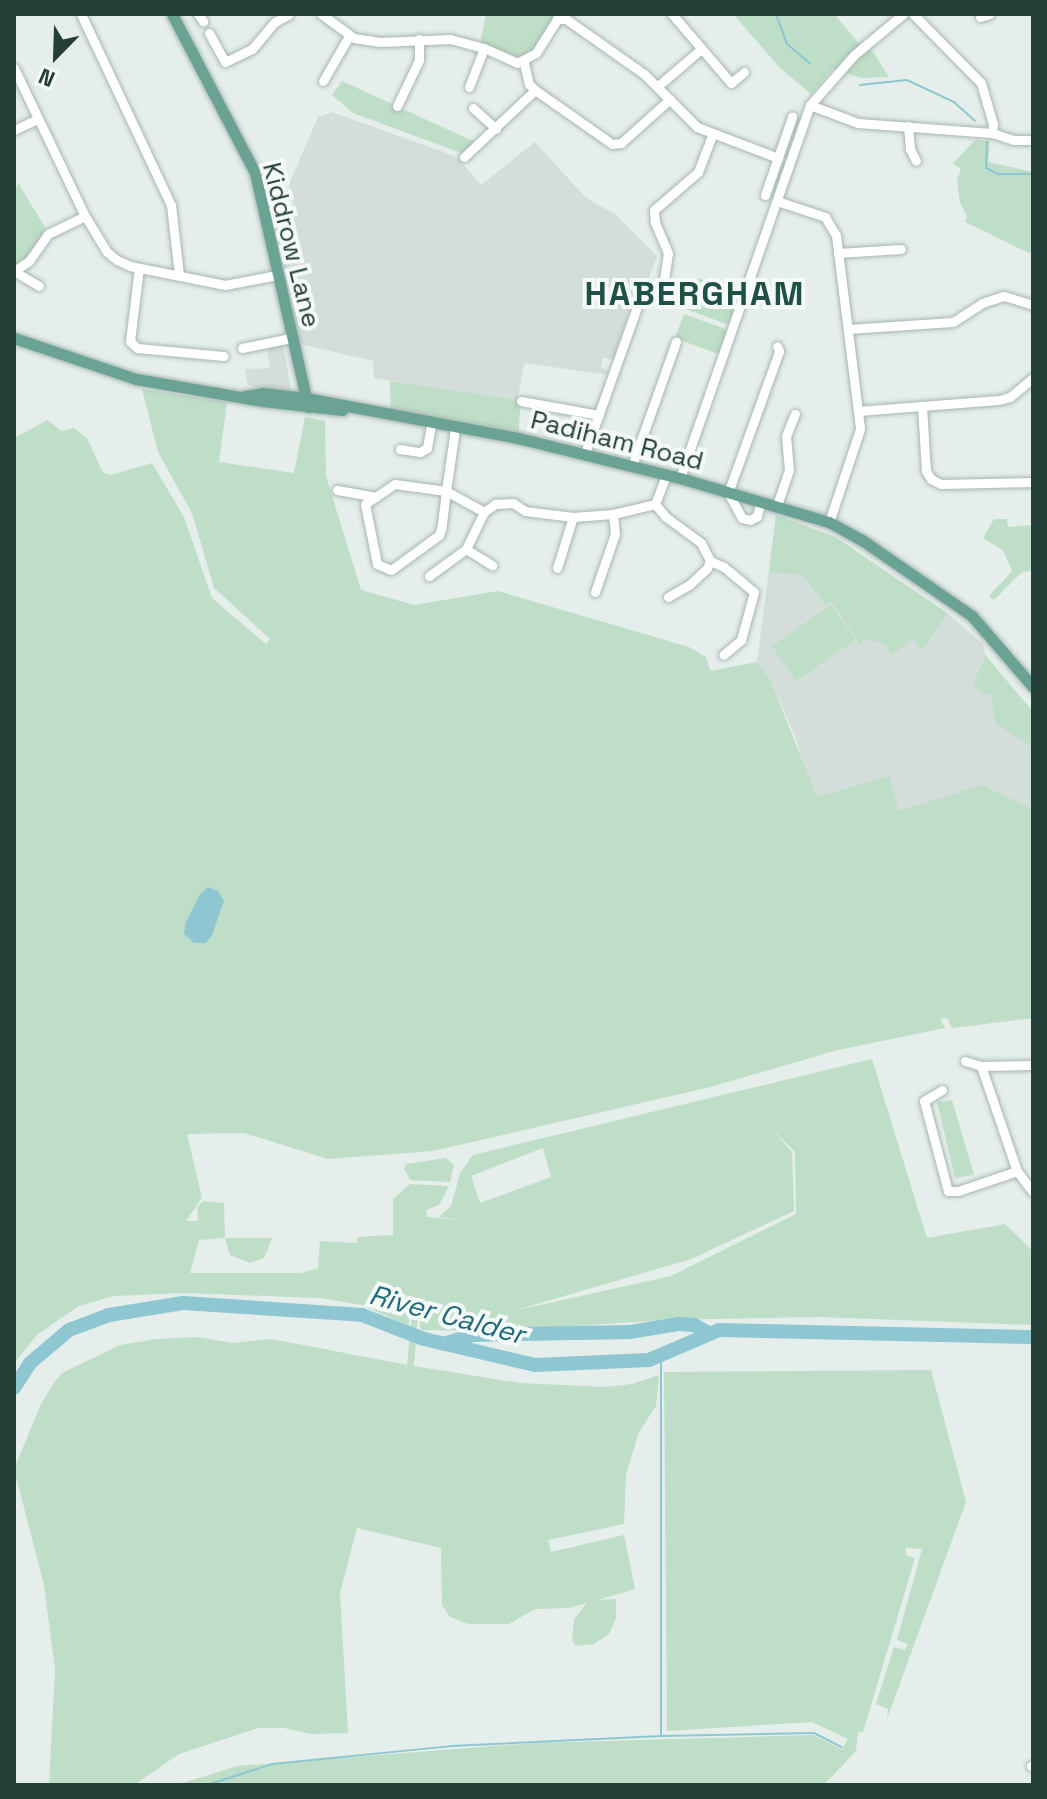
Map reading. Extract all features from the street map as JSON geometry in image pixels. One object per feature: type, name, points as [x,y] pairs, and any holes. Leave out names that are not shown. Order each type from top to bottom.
[{"type":"main road","name":"Kiddrow Lane","points":[[172,14],[255,173],[307,402]]},
{"type":"main road","name":"Padiham Road","points":[[14,338],[136,379],[245,396],[263,393],[391,413],[585,453],[829,522],[862,540],[972,616],[1033,687]]},
{"type":"street","points":[[81,14],[171,205],[179,275]]},
{"type":"street","points":[[209,33],[225,62],[252,49],[275,22],[289,14]]},
{"type":"street","points":[[321,14],[349,36],[380,42],[450,39],[524,63],[535,90],[616,145],[670,99]]},
{"type":"street","points":[[672,14],[731,83],[744,72]]},
{"type":"street","points":[[680,478],[810,105],[854,55],[903,14]]},
{"type":"street","points":[[913,14],[981,83],[993,124],[992,133]]},
{"type":"street","points":[[524,63],[536,53],[558,18],[569,21],[658,86],[689,121],[712,135],[778,158]]},
{"type":"street","points":[[323,81],[349,36]]},
{"type":"street","points":[[397,106],[419,60],[419,39]]},
{"type":"street","points":[[469,87],[484,48]]},
{"type":"street","points":[[658,86],[700,50]]},
{"type":"street","points":[[14,68],[85,216],[107,252],[139,268],[225,285],[277,275]]},
{"type":"street","points":[[464,157],[535,90]]},
{"type":"street","points":[[810,105],[858,123],[992,133],[1013,140],[1033,140]]},
{"type":"street","points":[[473,108],[496,129]]},
{"type":"street","points":[[765,195],[792,117]]},
{"type":"street","points":[[14,130],[38,119]]},
{"type":"street","points":[[908,126],[907,151],[916,161]]},
{"type":"street","points":[[662,293],[668,253],[655,222],[654,210],[698,172],[712,135]]},
{"type":"street","points":[[777,201],[825,217],[836,235],[860,429],[829,522]]},
{"type":"street","points":[[39,286],[14,271],[29,261],[48,234],[85,216]]},
{"type":"street","points":[[838,253],[901,249]]},
{"type":"street","points":[[139,268],[130,341],[137,348],[224,356]]},
{"type":"street","points":[[585,453],[641,296]]},
{"type":"street","points":[[848,329],[953,322],[982,303],[1004,296],[1033,305]]},
{"type":"street","points":[[242,348],[291,338]]},
{"type":"street","points":[[632,466],[676,342]]},
{"type":"street","points":[[761,501],[757,516],[750,520],[742,518],[728,493],[779,351],[777,346]]},
{"type":"street","points":[[858,411],[999,400],[1010,397],[1033,378]]},
{"type":"street","points":[[521,401],[599,415]]},
{"type":"street","points":[[922,406],[926,471],[931,479],[941,484],[1033,482]]},
{"type":"street","points":[[777,505],[789,470],[786,436],[795,414]]},
{"type":"street","points":[[400,449],[420,452],[427,448],[432,421]]},
{"type":"street","points":[[455,426],[446,491],[439,535],[391,570],[377,564],[365,504],[395,484],[446,491],[484,512]]},
{"type":"street","points":[[655,504],[666,475]]},
{"type":"street","points":[[337,490],[376,497]]},
{"type":"street","points":[[429,576],[466,549],[484,512],[495,504],[513,503],[525,511],[573,517],[613,514],[655,504]]},
{"type":"street","points":[[655,504],[666,517],[701,543],[710,561],[724,567],[754,592],[741,640],[723,655]]},
{"type":"street","points":[[595,592],[615,534],[613,514]]},
{"type":"street","points":[[557,568],[573,517]]},
{"type":"street","points":[[466,549],[492,565]]},
{"type":"street","points":[[668,597],[689,585],[710,561]]},
{"type":"street","points":[[965,1061],[981,1066],[1033,1065]]},
{"type":"street","points":[[981,1066],[1017,1171],[1033,1192]]},
{"type":"street","points":[[942,1090],[924,1101],[948,1191],[958,1191],[1017,1171]]},
{"type":"shaded area","points":[[332,112],[457,157],[481,185],[535,142],[585,197],[616,215],[657,256],[644,291],[636,290],[613,360],[603,358],[601,367],[609,372],[608,375],[524,363],[517,402],[374,378],[373,361],[300,344],[272,213],[294,210],[289,184],[318,117]]},
{"type":"shaded area","points":[[283,344],[291,390],[267,391],[248,385],[245,369],[270,368],[267,347]]},
{"type":"shaded area","points":[[776,515],[835,537],[947,613],[983,644],[986,656],[1033,712],[1033,1018],[952,1028],[947,1018],[881,1024],[796,739],[770,679],[757,662]]},
{"type":"green space","points":[[486,14],[559,14],[536,53],[524,63],[480,44]]},
{"type":"green space","points":[[733,14],[834,14],[857,41],[873,52],[889,77],[861,78],[833,69],[811,94],[780,68]]},
{"type":"green space","points":[[342,81],[475,142],[464,154],[353,113],[332,95]]},
{"type":"green space","points":[[975,140],[990,141],[988,162],[1033,172],[1033,255],[965,222],[967,216],[960,203],[957,180],[961,169],[953,163]]},
{"type":"green space","points":[[18,183],[46,229],[28,259],[14,267],[14,195]]},
{"type":"green space","points":[[698,278],[739,298],[729,325],[683,308],[682,303]]},
{"type":"green space","points":[[684,314],[728,330],[718,354],[675,338]]},
{"type":"green space","points":[[390,381],[521,401],[518,438],[391,413]]},
{"type":"green space","points":[[142,389],[227,402],[219,462],[294,473],[305,417],[325,421],[326,476],[361,590],[414,605],[498,591],[689,647],[706,657],[710,671],[757,662],[770,679],[817,797],[889,776],[899,811],[982,785],[1033,809],[1033,1018],[952,1028],[948,1018],[940,1018],[945,1028],[838,1050],[710,1087],[433,1151],[328,1159],[244,1133],[187,1134],[202,1198],[186,1221],[198,1221],[197,1208],[203,1201],[224,1203],[225,1238],[199,1240],[190,1273],[301,1273],[318,1268],[320,1241],[357,1243],[357,1237],[393,1235],[393,1199],[410,1184],[449,1186],[439,1205],[426,1210],[427,1217],[459,1220],[439,1217],[451,1206],[460,1173],[473,1155],[872,1059],[927,1238],[1005,1224],[1033,1251],[1033,1325],[820,1317],[664,1320],[500,1331],[421,1330],[418,1313],[414,1366],[520,1383],[607,1387],[632,1384],[659,1375],[656,1406],[639,1432],[626,1475],[624,1524],[548,1540],[551,1552],[624,1535],[635,1589],[598,1600],[616,1599],[616,1618],[609,1634],[594,1644],[576,1646],[572,1641],[574,1619],[587,1603],[569,1608],[535,1609],[509,1624],[468,1624],[450,1617],[442,1605],[441,1548],[357,1528],[340,1593],[348,1733],[311,1734],[284,1728],[258,1728],[179,1754],[134,1785],[49,1785],[55,1670],[44,1585],[14,1469],[41,1404],[56,1380],[62,1373],[120,1345],[197,1337],[232,1343],[272,1339],[407,1365],[412,1314],[409,1310],[409,1326],[362,1305],[320,1298],[184,1293],[113,1296],[79,1306],[64,1316],[37,1335],[14,1363],[14,438],[48,420],[61,431],[74,428],[87,438],[103,473],[111,475],[152,463],[184,517],[212,598],[266,644],[270,639],[214,588],[192,513],[158,452]],"holes":[[[770,1127],[795,1152],[796,1214],[671,1276],[513,1311],[691,1259],[794,1211],[792,1152]],[[543,1148],[551,1177],[480,1203],[471,1176]]]},
{"type":"green space","points":[[776,515],[835,537],[947,613],[922,650],[913,639],[891,655],[885,644],[863,638],[860,644],[832,602],[825,604],[802,575],[769,572]]},
{"type":"green space","points":[[994,519],[1007,519],[1008,527],[1033,525],[1033,570],[1021,573],[994,600],[989,596],[1012,571],[1003,550],[983,538]]},
{"type":"green space","points":[[831,605],[855,640],[796,681],[772,646]]},
{"type":"green space","points":[[986,656],[1033,712],[1033,747],[995,723],[991,694],[982,693],[973,684]]},
{"type":"green space","points":[[952,1100],[974,1175],[955,1178],[937,1102]]},
{"type":"green space","points":[[446,1158],[454,1165],[450,1182],[410,1180],[404,1168],[406,1164]]},
{"type":"green space","points":[[225,1238],[272,1238],[264,1258],[250,1263],[230,1255]]},
{"type":"green space","points":[[931,1370],[966,1502],[887,1719],[888,1709],[876,1704],[894,1647],[905,1650],[908,1644],[897,1640],[922,1549],[905,1548],[907,1556],[915,1558],[863,1732],[858,1732],[856,1751],[824,1785],[176,1785],[237,1766],[534,1743],[813,1735],[842,1749],[848,1739],[812,1722],[667,1731],[664,1372]]},
{"type":"water","points":[[208,887],[218,891],[224,901],[212,935],[206,943],[194,943],[184,934],[185,924],[200,894]]},
{"type":"waterway","points":[[776,14],[787,44],[810,63]]},
{"type":"waterway","points":[[860,85],[907,80],[954,102],[975,121]]},
{"type":"waterway","points":[[987,142],[986,168],[998,174],[1033,174]]},
{"type":"waterway","name":"River Calder","points":[[14,1388],[30,1363],[69,1330],[109,1315],[183,1303],[362,1315],[424,1339],[535,1365],[649,1360],[719,1330],[1033,1337]]},
{"type":"waterway","points":[[444,1344],[472,1335],[630,1332],[679,1324],[694,1325],[710,1334]]},
{"type":"waterway","points":[[207,1785],[272,1764],[451,1746],[661,1736],[661,1355]]},
{"type":"waterway","points":[[662,1736],[814,1733],[842,1747]]},
{"type":"district","name":"HABERGHAM","points":[[695,294]]}]
